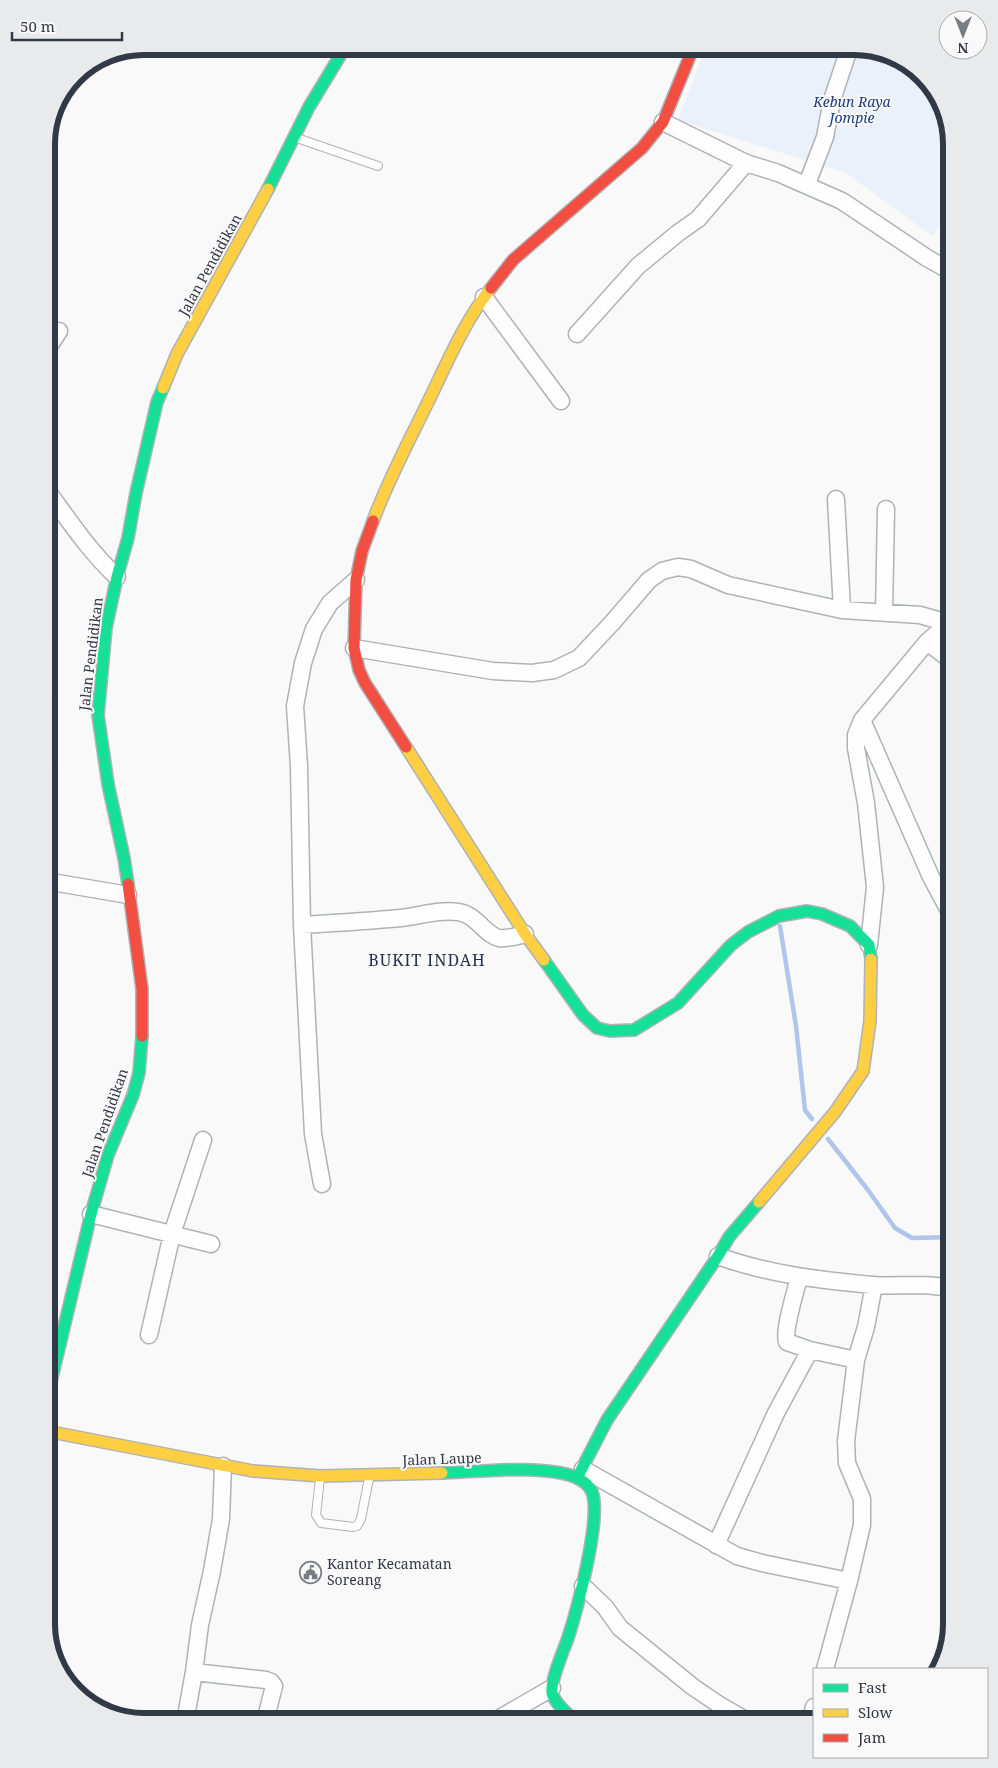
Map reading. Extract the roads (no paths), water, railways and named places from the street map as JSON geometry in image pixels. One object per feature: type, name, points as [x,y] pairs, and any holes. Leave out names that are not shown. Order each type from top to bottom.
[{"type":"street","name":"Jalan Pendidikan","points":[[55,1365],[91,1214],[108,1155],[132,1095],[140,1064],[142,1045],[142,988],[124,858],[108,784],[98,715],[106,628],[117,576],[128,538],[136,493],[157,402],[177,354],[262,201],[310,107],[341,55]]},
{"type":"street","points":[[690,55],[663,122],[642,148],[513,260],[484,297],[458,339],[379,504],[362,551],[356,580],[354,648],[359,670],[366,683],[525,934],[583,1015],[597,1028],[610,1031],[634,1030],[664,1012],[678,1003],[731,945],[748,932],[780,916],[806,911],[822,914],[850,926],[869,945]]},
{"type":"street","points":[[806,184],[825,137],[832,100],[847,55]]},
{"type":"street","points":[[663,122],[746,163],[806,184],[842,201],[943,267]]},
{"type":"street","points":[[576,334],[638,266],[698,219],[746,163]]},
{"type":"street","points":[[484,297],[561,401]]},
{"type":"street","points":[[55,338],[60,330]]},
{"type":"street","points":[[836,499],[842,610]]},
{"type":"street","points":[[55,501],[103,563],[117,576]]},
{"type":"street","points":[[884,613],[886,509]]},
{"type":"street","points":[[354,648],[493,671],[532,673],[554,670],[579,658],[649,580],[662,571],[678,567],[691,569],[728,585],[842,610],[920,615],[943,620]]},
{"type":"street","points":[[322,1184],[313,1134],[302,925],[299,766],[295,706],[303,663],[314,629],[330,603],[356,580]]},
{"type":"street","points":[[580,1473],[607,1420],[729,1237],[835,1112],[863,1072],[870,1021],[871,962],[869,945],[875,887],[866,803],[856,748],[856,735],[862,720],[927,642],[943,628]]},
{"type":"street","points":[[927,642],[943,654]]},
{"type":"street","points":[[862,720],[930,877],[943,900]]},
{"type":"street","points":[[55,882],[128,895]]},
{"type":"street","points":[[302,925],[402,918],[434,912],[458,912],[477,920],[494,936],[507,938],[525,934]]},
{"type":"street","points":[[149,1336],[172,1234],[203,1140]]},
{"type":"street","points":[[91,1214],[210,1244]]},
{"type":"street","points":[[718,1256],[746,1266],[799,1277],[874,1285],[920,1284],[943,1288]]},
{"type":"street","points":[[799,1277],[786,1339],[787,1342],[810,1350],[856,1360]]},
{"type":"street","points":[[825,1668],[862,1526],[862,1499],[848,1463],[846,1440],[856,1360],[866,1328],[874,1285]]},
{"type":"street","points":[[716,1545],[776,1413],[810,1350]]},
{"type":"street","name":"Jalan Laupe","points":[[55,1432],[253,1471],[320,1476],[536,1470],[580,1473]]},
{"type":"street","points":[[187,1713],[200,1625],[212,1571],[220,1519],[223,1466]]},
{"type":"street","points":[[580,1473],[737,1556],[849,1581]]},
{"type":"street","points":[[568,1713],[553,1696],[552,1688],[583,1586],[592,1528],[594,1503],[588,1485],[580,1473]]},
{"type":"street","points":[[583,1586],[620,1628],[694,1687],[734,1713]]},
{"type":"street","points":[[194,1672],[271,1682],[274,1686],[267,1713]]},
{"type":"street","points":[[509,1713],[552,1688]]},
{"type":"lane","points":[[295,137],[378,166]]},
{"type":"lane","points":[[320,1476],[316,1515],[321,1523],[353,1527],[358,1526],[361,1519],[369,1476]]},
{"type":"waterway","points":[[780,926],[796,1026],[805,1110],[812,1119]]},
{"type":"waterway","points":[[828,1139],[895,1228],[912,1238],[943,1237]]},
{"type":"place","name":"Kantor Kecamatan Soreang","points":[[311,1572]]},
{"type":"district","name":"BUKIT INDAH","points":[[427,960]]},
{"type":"park label","name":"Kebun Raya Jompie","points":[[852,110]]}]
